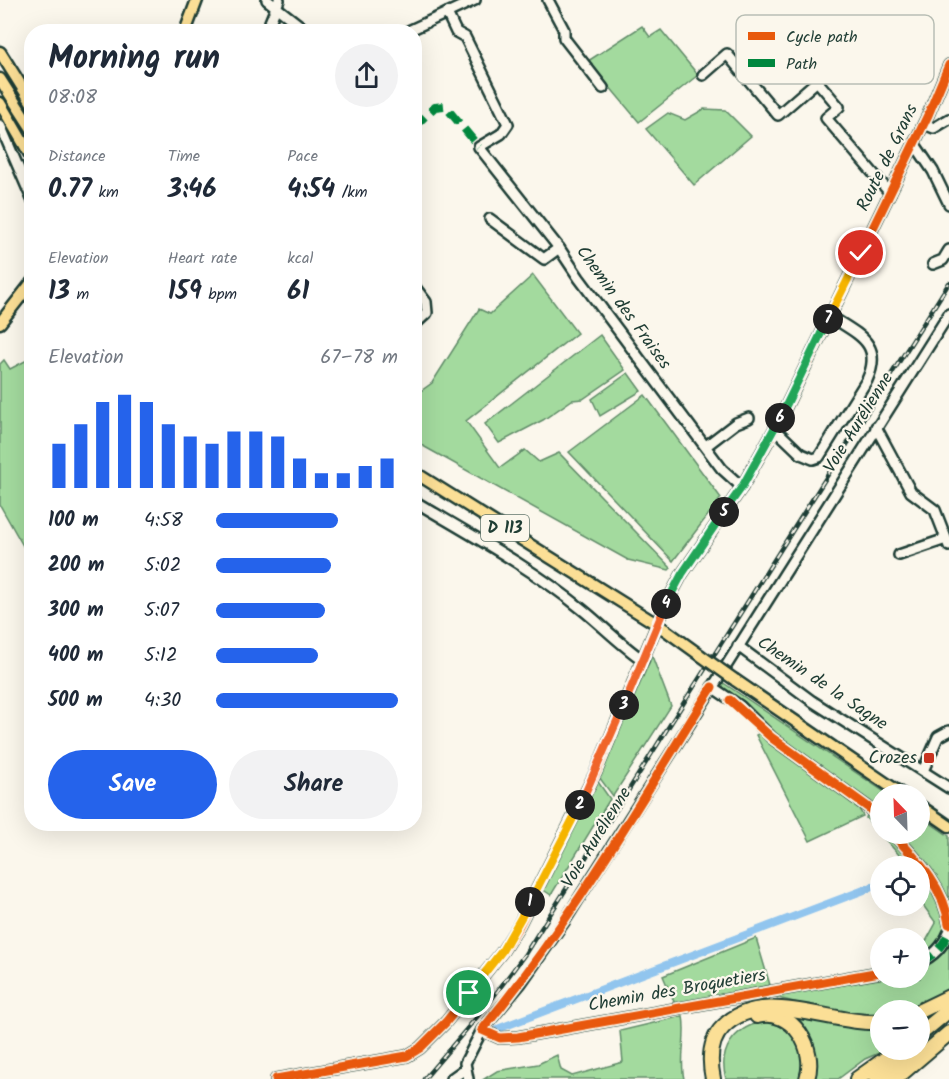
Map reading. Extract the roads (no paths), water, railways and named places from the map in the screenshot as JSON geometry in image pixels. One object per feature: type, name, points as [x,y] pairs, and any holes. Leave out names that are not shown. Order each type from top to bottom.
[{"type":"highway","points":[[930,1006],[949,997]]},
{"type":"highway","points":[[713,1079],[710,1064],[714,1038],[730,1020],[744,1012],[776,1007],[848,1022],[870,1022]]},
{"type":"highway","points":[[930,1026],[949,1010]]},
{"type":"highway","points":[[719,1079],[717,1059],[721,1044],[730,1029],[747,1019],[763,1015],[782,1019],[797,1029],[806,1042],[810,1056],[807,1079]]},
{"type":"highway","points":[[930,1039],[949,1024]]},
{"type":"highway","points":[[896,1079],[949,1033]]},
{"type":"highway","points":[[857,1079],[884,1060]]},
{"type":"highway","points":[[877,1079],[903,1060]]},
{"type":"main road","points":[[183,24],[196,2]]},
{"type":"main road","points":[[187,24],[196,2]]},
{"type":"main road","points":[[0,52],[24,90]]},
{"type":"main road","points":[[0,79],[24,116]]},
{"type":"main road","points":[[0,103],[24,144]]},
{"type":"main road","points":[[0,323],[24,292]]},
{"type":"main road","name":"D 113","points":[[422,477],[650,620],[887,784]]},
{"type":"main road","points":[[930,813],[949,826]]},
{"type":"street","points":[[267,0],[278,4],[299,24]]},
{"type":"street","points":[[422,25],[475,0]]},
{"type":"street","points":[[548,0],[564,30],[564,38],[603,88]]},
{"type":"street","points":[[269,24],[278,4]]},
{"type":"street","name":"Chemin des Fraises","points":[[447,14],[456,32],[465,37],[508,124],[501,134],[479,147],[559,248],[722,469],[742,487]]},
{"type":"street","points":[[703,75],[727,54],[736,65]]},
{"type":"street","name":"Route de Grans","points":[[276,1079],[406,1056],[420,1048],[446,1022],[502,951],[519,925],[596,771],[664,608],[682,574],[742,487],[775,429],[924,124],[949,65]]},
{"type":"street","points":[[752,84],[778,115],[814,84]]},
{"type":"street","points":[[820,84],[839,107],[826,118],[890,193]]},
{"type":"street","points":[[924,124],[934,128],[949,119]]},
{"type":"street","points":[[0,125],[24,180]]},
{"type":"street","points":[[914,142],[933,171],[949,204]]},
{"type":"street","points":[[490,219],[544,259],[559,248]]},
{"type":"street","points":[[933,264],[943,260],[949,250]]},
{"type":"street","points":[[422,297],[426,302],[427,313],[422,318]]},
{"type":"street","name":"Voie Aurélienne","points":[[465,1066],[482,1030],[521,983],[564,922],[949,314]]},
{"type":"street","points":[[775,429],[801,454],[813,459],[819,457],[867,380],[873,367],[874,356],[870,346],[830,316]]},
{"type":"street","points":[[705,446],[736,423],[749,418]]},
{"type":"street","points":[[876,427],[911,492],[935,510],[945,524],[948,542],[899,555]]},
{"type":"street","points":[[422,506],[496,549],[583,610],[619,644],[643,660]]},
{"type":"street","name":"Chemin de la Sagne","points":[[738,646],[812,701],[949,788]]},
{"type":"street","points":[[712,687],[740,706],[772,738],[870,809]]},
{"type":"street","points":[[923,771],[934,742],[949,731]]},
{"type":"street","points":[[902,844],[932,879],[947,909],[949,924]]},
{"type":"street","points":[[930,957],[945,943],[949,932]]},
{"type":"street","name":"Chemin des Broquetiers","points":[[482,1030],[500,1038],[518,1037],[870,974]]},
{"type":"street","points":[[451,1079],[465,1066],[468,1079]]},
{"type":"waterway","points":[[491,1035],[500,1028],[870,888]]},
{"type":"railway","points":[[424,1079],[488,1004],[525,954],[949,283]]},
{"type":"place","name":"Crozes","points":[[929,758]]}]
